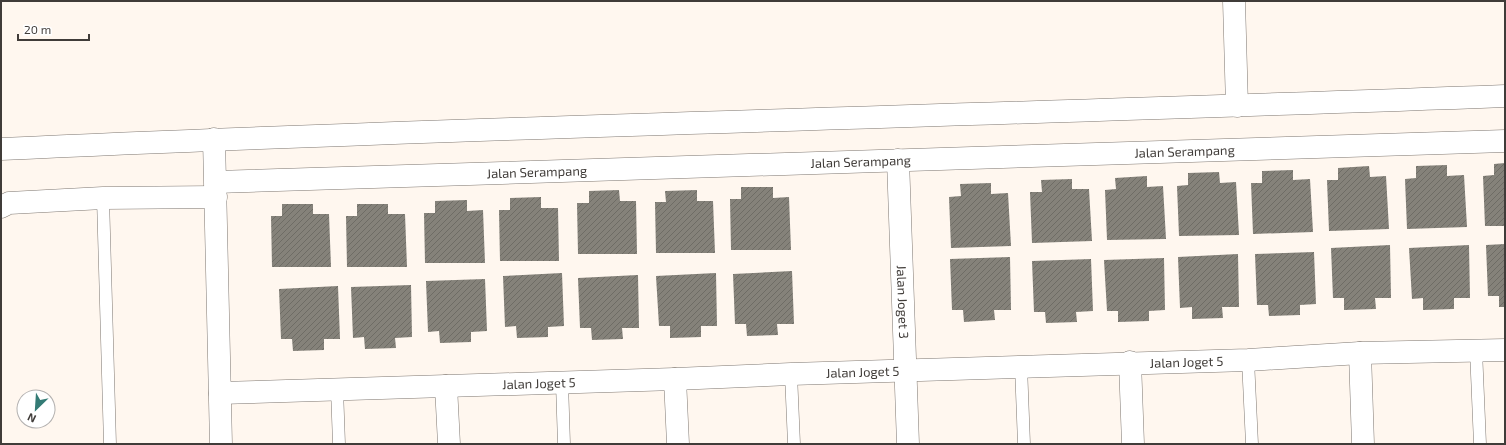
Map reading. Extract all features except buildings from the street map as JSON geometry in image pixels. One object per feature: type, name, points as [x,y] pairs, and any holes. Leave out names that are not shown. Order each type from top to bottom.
[{"type":"street","points":[[1234,1],[1237,106]]},
{"type":"street","points":[[1,149],[214,139],[1505,96]]},
{"type":"street","points":[[214,139],[221,444]]},
{"type":"street","name":"Jalan Serampang","points":[[1,207],[9,203],[216,190],[898,160],[1505,141]]},
{"type":"street","name":"Jalan Joget 3","points":[[898,160],[908,444]]},
{"type":"street","name":"Jalan Joget 5","points":[[220,393],[562,383],[1130,362],[1248,360],[1360,353],[1505,350]]},
{"type":"street","points":[[1360,353],[1363,444]]},
{"type":"street","points":[[1130,362],[1133,444]]},
{"type":"street","points":[[675,379],[678,444]]},
{"type":"street","points":[[446,386],[449,444]]},
{"type":"lane","points":[[103,198],[110,444]]},
{"type":"lane","points":[[1476,350],[1480,444]]},
{"type":"lane","points":[[1248,360],[1252,444]]},
{"type":"lane","points":[[1021,366],[1024,444]]},
{"type":"lane","points":[[791,374],[794,444]]},
{"type":"lane","points":[[562,383],[564,444]]},
{"type":"lane","points":[[337,389],[339,444]]}]
